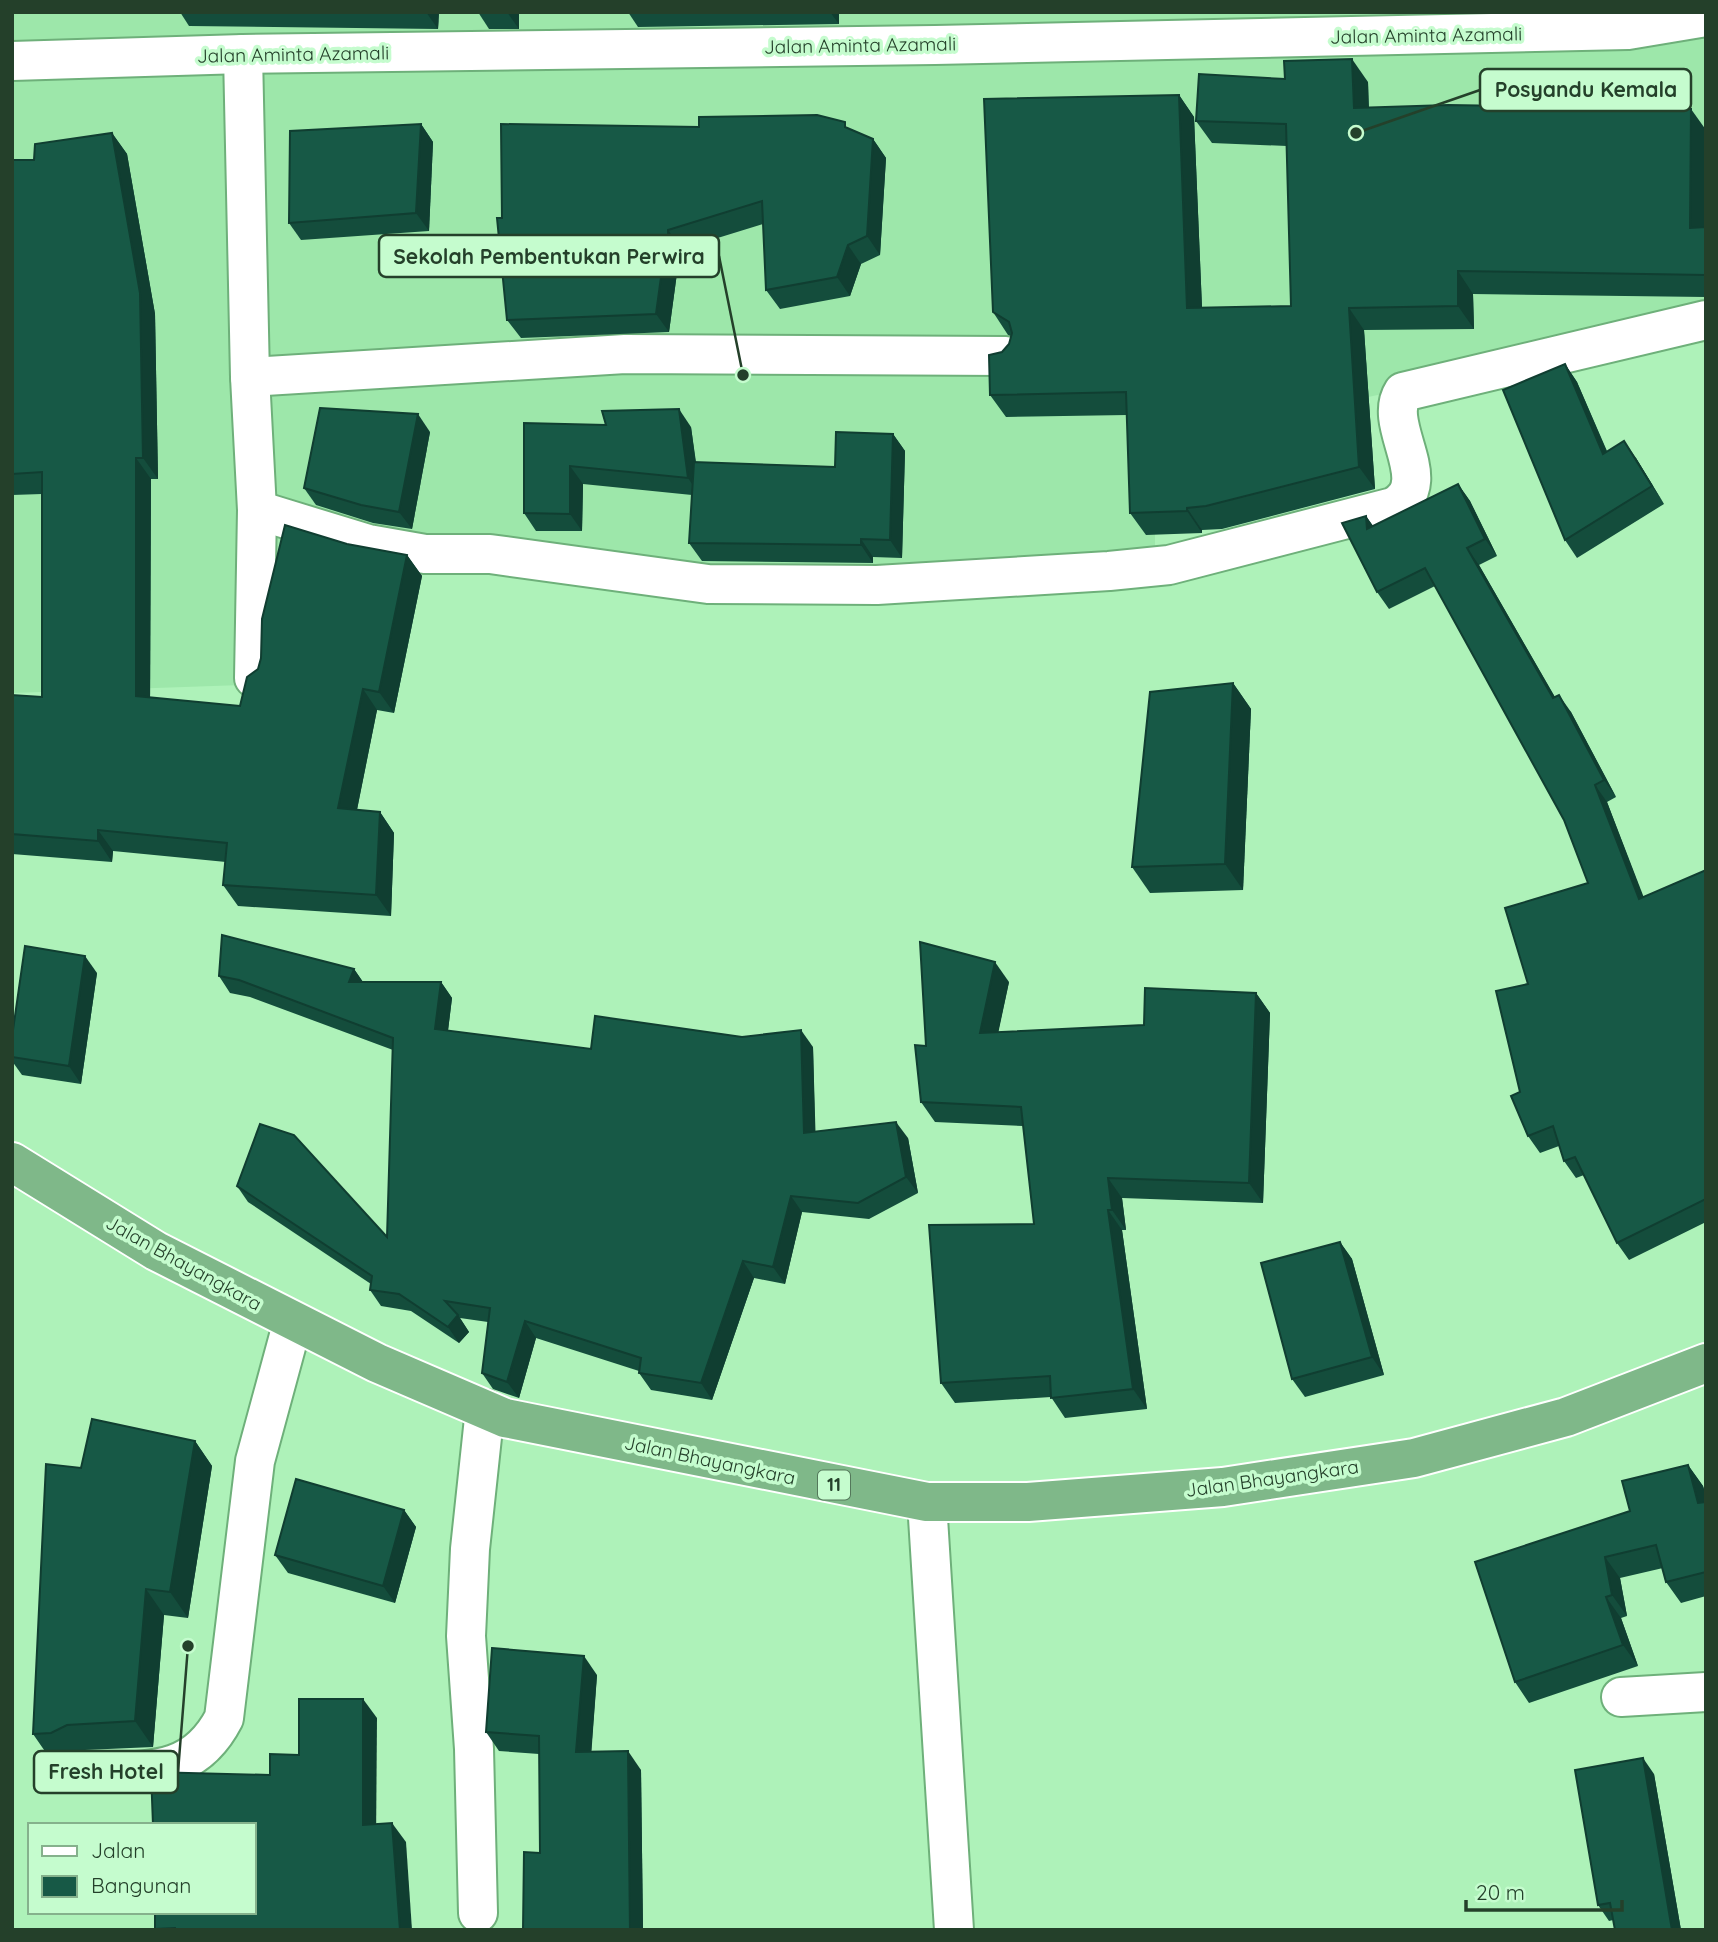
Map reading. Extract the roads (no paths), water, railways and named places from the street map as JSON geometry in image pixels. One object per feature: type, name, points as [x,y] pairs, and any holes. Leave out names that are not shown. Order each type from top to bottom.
[{"type":"highway","name":"Jalan Bhayangkara","points":[[12,1163],[156,1251],[377,1363],[505,1418],[928,1502],[1028,1503],[1223,1487],[1414,1458],[1566,1417],[1705,1366]]},
{"type":"street","name":"Jalan Aminta Azamali","points":[[12,61],[243,54],[935,45],[1614,30],[1706,17]]},
{"type":"street","points":[[243,54],[250,377],[257,510],[254,678]]},
{"type":"street","points":[[257,510],[368,544],[425,554],[490,555],[708,584],[877,585],[1109,572],[1169,565],[1393,507],[1403,502],[1410,491],[1412,477],[1398,415],[1398,401],[1404,391],[1706,320]]},
{"type":"street","points":[[250,377],[625,354],[1006,356]]},
{"type":"street","points":[[85,1772],[158,1770],[183,1763],[215,1736],[225,1718],[255,1461],[293,1321]]},
{"type":"street","points":[[478,1913],[474,1749],[466,1636],[470,1549],[485,1409]]},
{"type":"street","points":[[923,1930],[954,1919],[928,1502]]},
{"type":"street","points":[[1621,1697],[1706,1692]]},
{"type":"place","name":"Posyandu Kemala","points":[[1356,133]]},
{"type":"place","name":"Sekolah Pembentukan Perwira","points":[[743,375]]},
{"type":"place","name":"Fresh Hotel","points":[[188,1646]]}]
